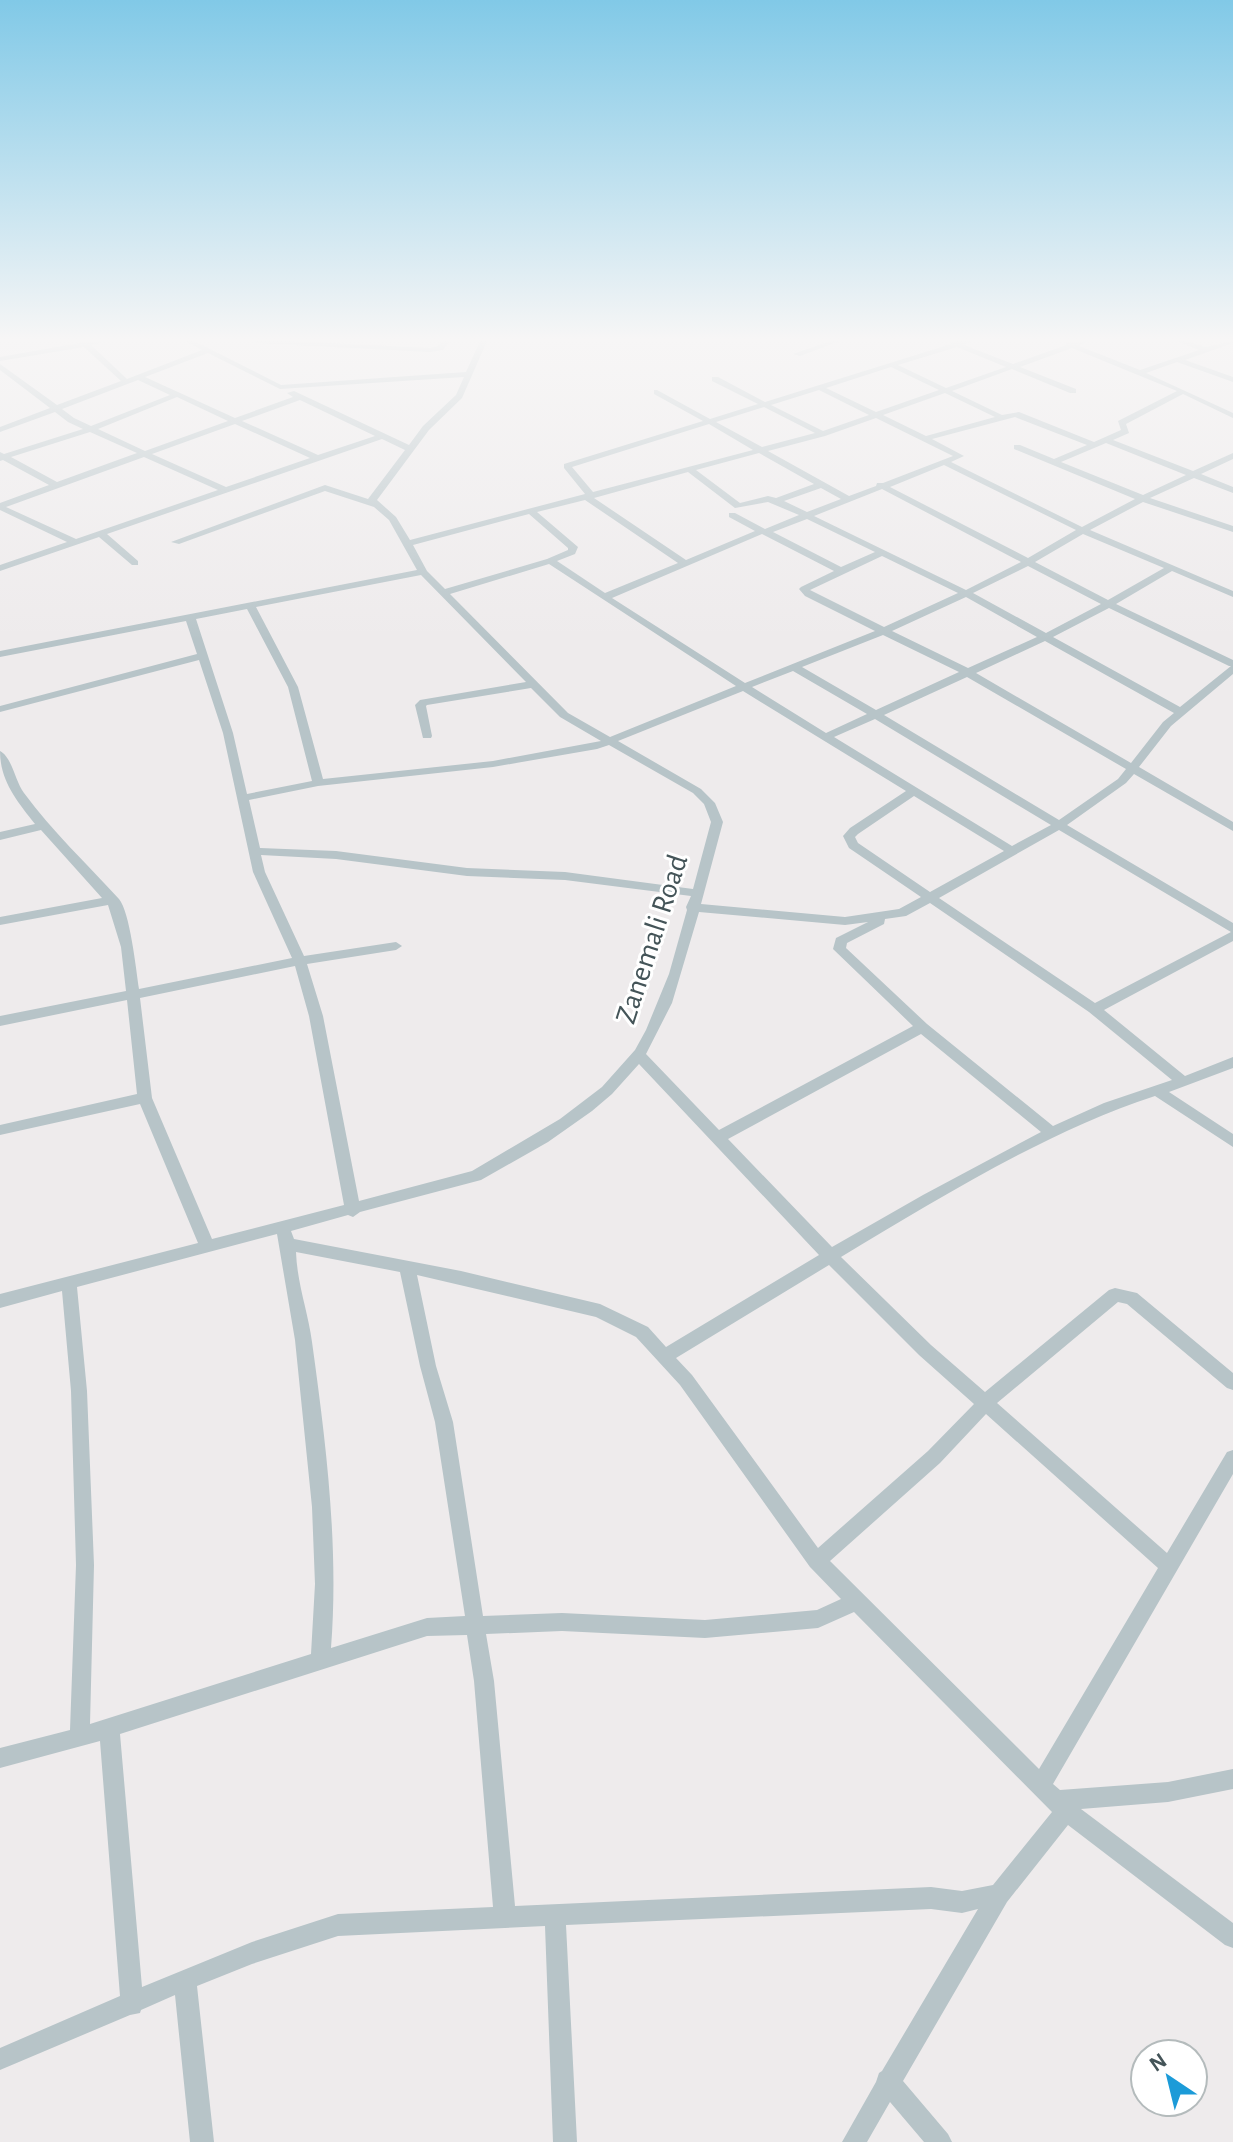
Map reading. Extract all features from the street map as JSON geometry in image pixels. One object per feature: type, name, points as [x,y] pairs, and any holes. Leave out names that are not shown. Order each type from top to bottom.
[{"type":"street","points":[[1,457],[52,441]]},
{"type":"street","points":[[121,441],[225,490]]},
{"type":"street","points":[[0,507],[181,441]]},
{"type":"street","points":[[278,441],[317,458]]},
{"type":"street","points":[[1,567],[367,441]]},
{"type":"street","points":[[393,441],[410,449]]},
{"type":"street","points":[[176,542],[325,488],[357,501],[374,504],[374,494],[417,441]]},
{"type":"street","points":[[650,441],[567,466],[589,497],[614,519],[686,564]]},
{"type":"street","points":[[744,441],[847,499]]},
{"type":"street","points":[[407,544],[797,441]]},
{"type":"street","points":[[605,597],[960,455],[934,441]]},
{"type":"street","points":[[1085,441],[1095,445]]},
{"type":"street","points":[[1054,462],[1104,441]]},
{"type":"street","points":[[1108,441],[1233,490]]},
{"type":"street","points":[[1017,447],[1144,499],[1233,529]]},
{"type":"street","points":[[242,798],[318,783],[493,764],[585,749],[795,668],[967,594],[1082,530],[1233,456]]},
{"type":"street","points":[[1,457],[57,486]]},
{"type":"street","points":[[944,462],[1082,530],[1233,594]]},
{"type":"street","points":[[692,471],[738,506],[768,499],[777,501],[967,594],[1181,712]]},
{"type":"street","points":[[777,501],[820,485]]},
{"type":"street","points":[[692,907],[845,921],[885,918],[902,913],[1058,826],[1122,781],[1156,737],[1233,667],[880,485]]},
{"type":"street","name":"Zanemali Road","points":[[0,1301],[208,1248],[286,1237],[353,1211],[476,1176],[566,1121],[639,1055],[660,1018],[717,822],[709,803],[697,791],[564,715],[423,572],[393,519],[374,504]]},
{"type":"street","points":[[0,507],[75,542]]},
{"type":"street","points":[[443,593],[572,552],[573,547],[529,510]]},
{"type":"street","points":[[732,515],[841,571]]},
{"type":"street","points":[[100,533],[135,563]]},
{"type":"street","points":[[881,553],[805,592],[967,672],[1233,827]]},
{"type":"street","points":[[550,561],[1013,852]]},
{"type":"street","points":[[828,736],[1046,637],[1171,568]]},
{"type":"street","points":[[0,654],[423,572]]},
{"type":"street","points":[[250,606],[293,687],[318,783]]},
{"type":"street","points":[[190,617],[232,745],[259,872],[300,961],[316,1016],[353,1211]]},
{"type":"street","points":[[0,709],[203,656]]},
{"type":"street","points":[[795,668],[877,713],[1058,826],[1233,929]]},
{"type":"street","points":[[427,736],[420,705],[424,702],[535,684]]},
{"type":"street","points":[[0,754],[12,784],[43,826],[113,900],[127,947],[145,1098],[208,1248]]},
{"type":"street","points":[[914,791],[854,831],[849,840],[1094,1009],[1181,1080]]},
{"type":"street","points":[[0,836],[43,826]]},
{"type":"street","points":[[253,851],[336,855],[467,872],[565,876],[695,893]]},
{"type":"street","points":[[0,921],[113,900]]},
{"type":"street","points":[[885,918],[837,946],[922,1027],[1052,1133]]},
{"type":"street","points":[[1094,1009],[1233,936]]},
{"type":"street","points":[[0,1021],[300,961],[396,946]]},
{"type":"street","points":[[719,1137],[922,1027]]},
{"type":"street","points":[[639,1055],[831,1257],[985,1404],[1168,1565]]},
{"type":"street","points":[[666,1355],[831,1257],[1052,1133],[1181,1080],[1197,1080],[1233,1062]]},
{"type":"street","points":[[1156,1090],[1233,1141]]},
{"type":"street","points":[[0,1130],[145,1098]]},
{"type":"street","points":[[320,1661],[325,1604],[323,1549],[305,1353],[292,1298],[286,1237],[600,1311],[642,1332],[666,1355],[817,1561],[856,1601],[1061,1806],[1233,1937]]},
{"type":"street","points":[[407,1266],[428,1366],[444,1422],[475,1623],[488,1717],[505,1917]]},
{"type":"street","points":[[69,1283],[79,1391],[85,1565],[80,1737]]},
{"type":"street","points":[[817,1561],[934,1457],[985,1404],[1109,1298],[1122,1294],[1233,1383]]},
{"type":"street","points":[[1040,1787],[1233,1458]]},
{"type":"street","points":[[0,1758],[80,1737],[427,1627],[562,1622],[705,1629],[818,1619],[856,1601]]},
{"type":"street","points":[[109,1727],[132,2005]]},
{"type":"street","points":[[854,2142],[999,1894],[1061,1806],[1168,1792],[1233,1779]]},
{"type":"street","points":[[0,2059],[185,1980],[295,1937],[338,1925],[931,1898],[962,1902],[999,1894]]},
{"type":"street","points":[[555,1917],[565,2142]]},
{"type":"street","points":[[185,1980],[202,2142]]},
{"type":"street","points":[[887,2081],[940,2142]]}]
